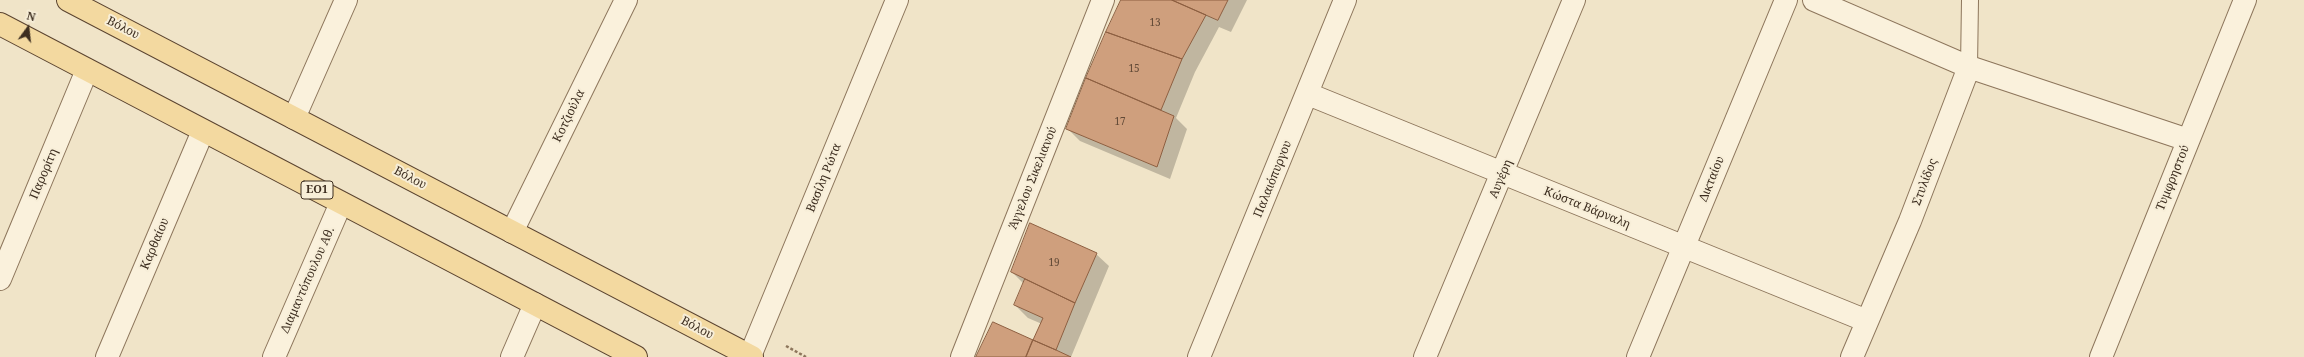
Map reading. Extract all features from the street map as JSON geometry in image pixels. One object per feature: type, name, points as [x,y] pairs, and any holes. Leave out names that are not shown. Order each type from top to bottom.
[{"type":"main road","name":"Βόλου","points":[[68,0],[93,6],[294,118],[751,357]]},
{"type":"main road","name":"ΕΟ1","points":[[0,24],[636,357]]},
{"type":"street","points":[[294,118],[346,0]]},
{"type":"street","name":"Κοτζιούλα","points":[[512,232],[626,0]]},
{"type":"street","name":"Βασίλη Ρώτα","points":[[751,357],[897,0]]},
{"type":"street","name":"Άγγελου Σικελιανού","points":[[962,357],[1103,0]]},
{"type":"street","name":"Παλαιόπυργου","points":[[1199,357],[1308,94],[1345,0]]},
{"type":"street","name":"Αυγέρη","points":[[1425,357],[1574,0]]},
{"type":"street","name":"Δικταίου","points":[[1638,357],[1786,0]]},
{"type":"street","points":[[1814,0],[1969,67],[2188,140]]},
{"type":"street","name":"Τυμφρηστού","points":[[2101,357],[2245,0]]},
{"type":"street","name":"Στυλίδος","points":[[1852,357],[1910,221],[1969,67]]},
{"type":"street","name":"Παρορίτη","points":[[0,279],[87,70]]},
{"type":"street","name":"Κώστα Βάρναλη","points":[[1308,94],[1867,321]]},
{"type":"street","name":"Καρθαίου","points":[[107,357],[203,131]]},
{"type":"street","name":"Διαμαντόπουλου Αθ.","points":[[274,357],[341,203]]},
{"type":"street","points":[[512,357],[535,304]]},
{"type":"lane","name":"Στυλίδος","points":[[1969,67],[1970,0]]},
{"type":"building","points":[[1121,0],[1172,0],[1206,15],[1182,59],[1106,32]]},
{"type":"building","points":[[1172,0],[1228,0],[1218,20]]},
{"type":"building","points":[[1106,32],[1182,59],[1161,110],[1086,78]]},
{"type":"building","points":[[1086,78],[1174,116],[1157,167],[1066,129]]},
{"type":"building","points":[[1030,223],[1097,253],[1075,303],[1011,272]]},
{"type":"building","points":[[1025,279],[1075,303],[1056,350],[1033,340],[1043,318],[1014,305]]},
{"type":"building","points":[[993,322],[1033,340],[1026,357],[976,357]]},
{"type":"building","points":[[1033,340],[1056,350],[1071,357],[1026,357]]}]
